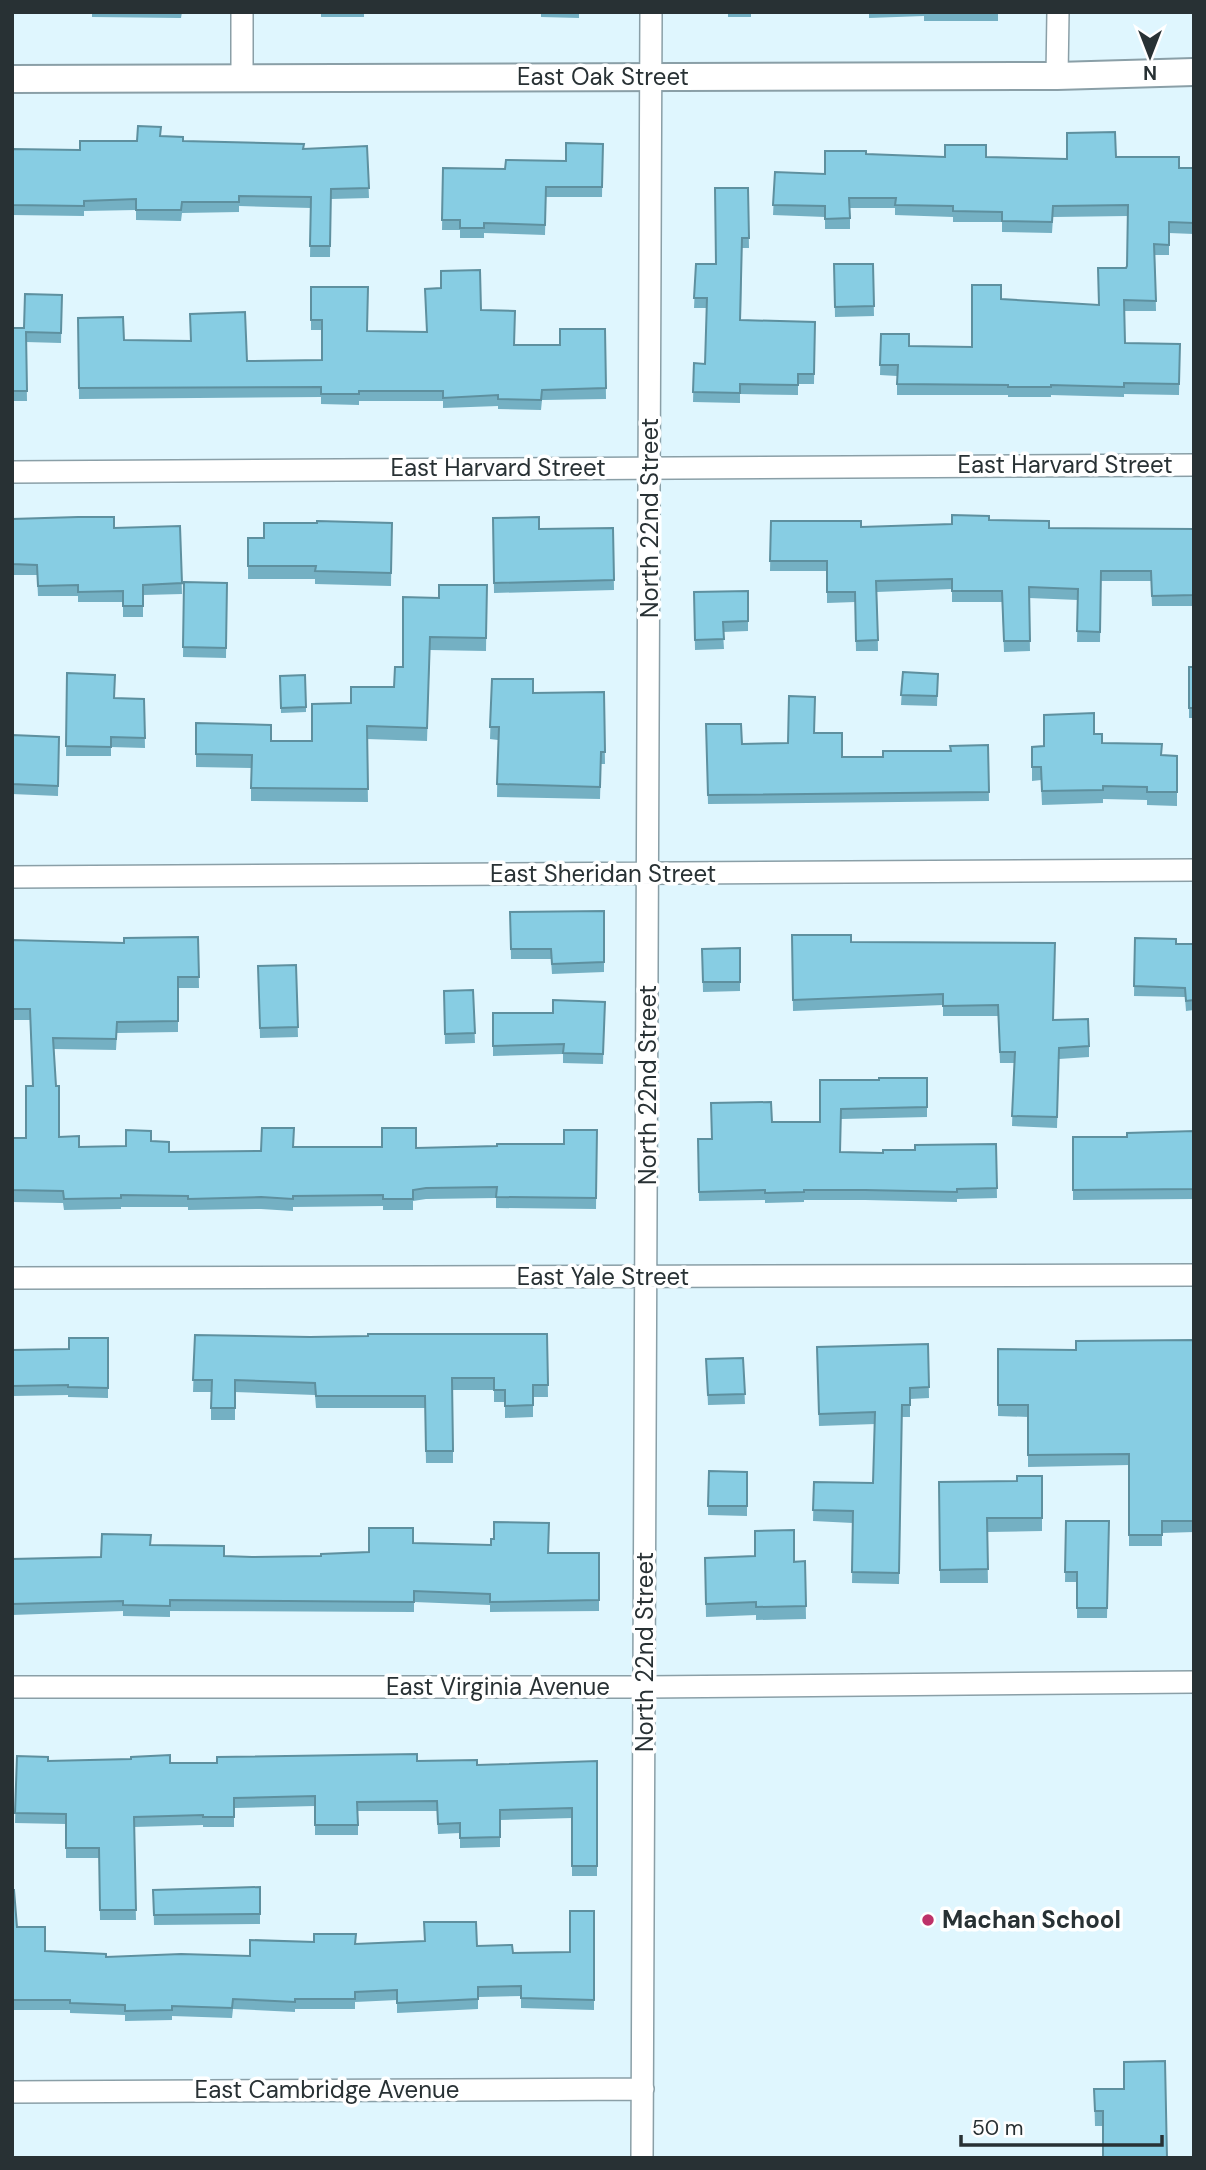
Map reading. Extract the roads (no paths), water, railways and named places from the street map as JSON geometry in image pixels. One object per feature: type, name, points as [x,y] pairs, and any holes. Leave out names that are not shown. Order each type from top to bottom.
[{"type":"street","points":[[242,12],[242,78]]},
{"type":"street","name":"North 22nd Street","points":[[642,2158],[651,12]]},
{"type":"street","points":[[1057,76],[1058,12]]},
{"type":"street","name":"East Oak Street","points":[[12,79],[1057,76],[1194,72]]},
{"type":"street","name":"East Harvard Street","points":[[12,472],[1194,465]]},
{"type":"street","name":"East Sheridan Street","points":[[12,877],[1194,870]]},
{"type":"street","name":"East Yale Street","points":[[12,1278],[1194,1275]]},
{"type":"street","name":"East Virginia Avenue","points":[[12,1687],[645,1687],[1194,1682]]},
{"type":"street","name":"East Cambridge Avenue","points":[[12,2091],[643,2089]]},
{"type":"place","name":"Machan School","points":[[928,1920]]}]
